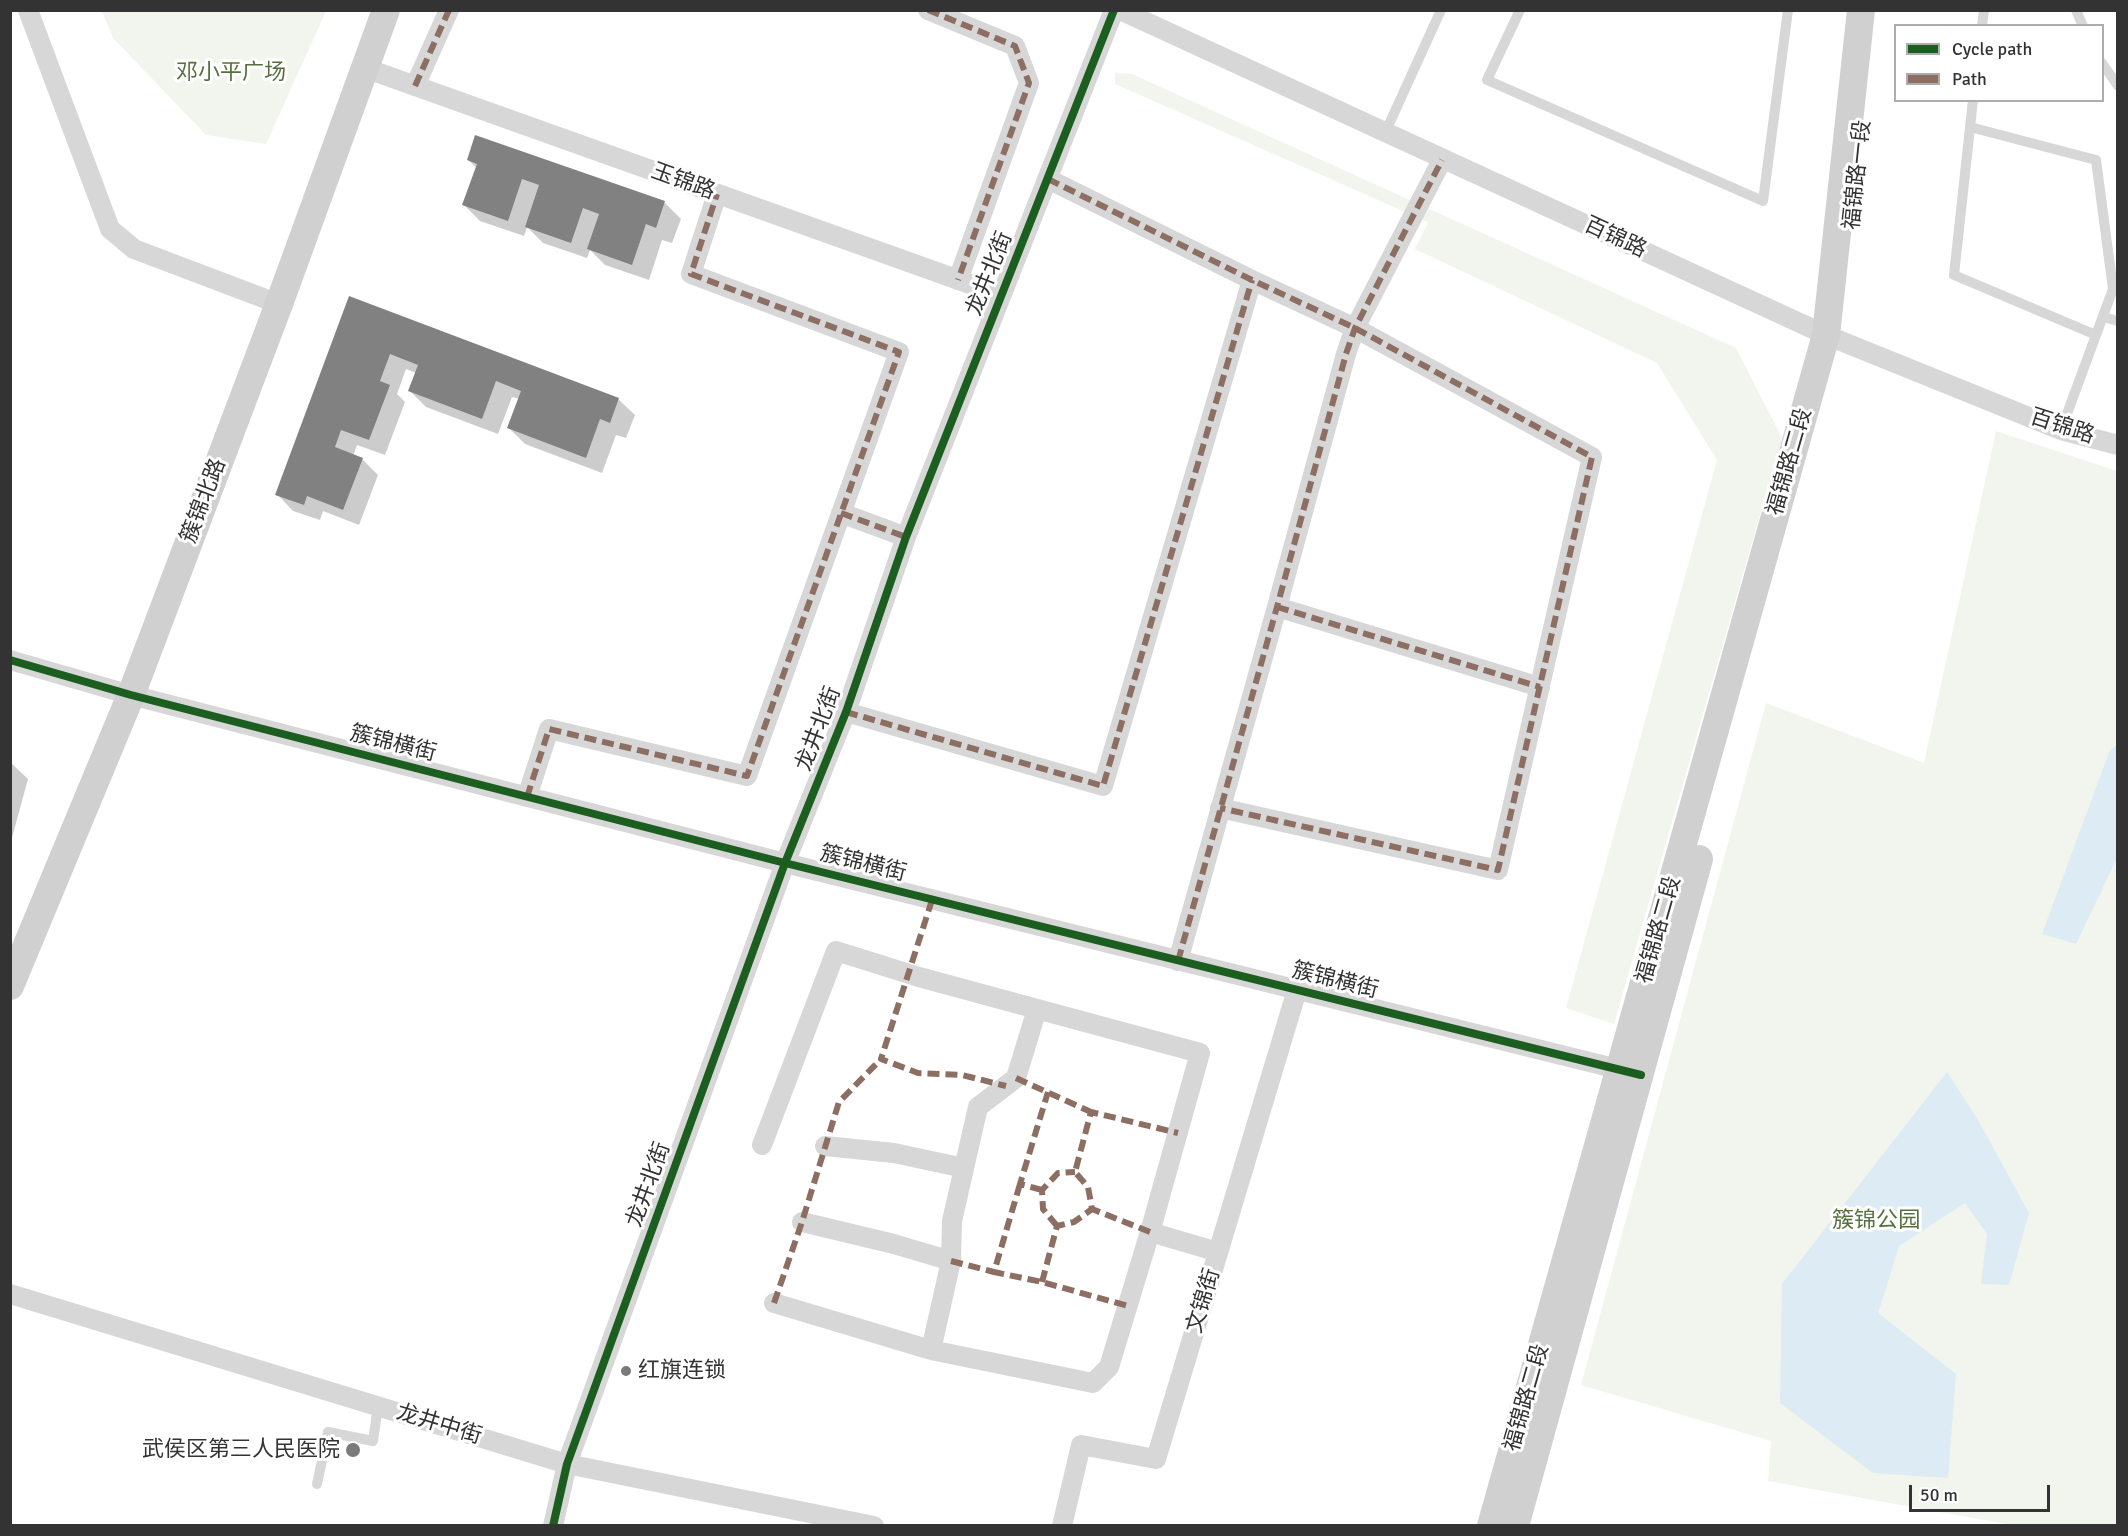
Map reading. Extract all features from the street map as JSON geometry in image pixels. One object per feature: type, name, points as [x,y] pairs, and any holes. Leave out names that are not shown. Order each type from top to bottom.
[{"type":"street","points":[[28,10],[110,229],[134,249],[279,304]]},
{"type":"street","name":"簇锦北路","points":[[10,986],[131,695],[279,304],[386,10]]},
{"type":"street","points":[[415,86],[448,10]]},
{"type":"street","points":[[928,10],[1015,46],[1029,84],[958,280]]},
{"type":"street","name":"龙井北街","points":[[553,1526],[567,1464],[785,863],[846,712],[906,537],[1114,10]]},
{"type":"street","name":"百锦路","points":[[1120,10],[1833,338],[2061,430],[2118,445]]},
{"type":"street","name":"福锦路一段","points":[[1833,338],[1861,10]]},
{"type":"street","name":"福锦路一段","points":[[1833,338],[1876,10]]},
{"type":"street","name":"玉锦路","points":[[365,68],[1001,296]]},
{"type":"street","points":[[1178,961],[1346,354],[1355,328],[1442,160]]},
{"type":"street","points":[[1048,179],[1355,328],[1592,457],[1498,870],[1221,808]]},
{"type":"street","points":[[527,797],[549,729],[747,776],[898,352],[691,274],[717,194]]},
{"type":"street","points":[[846,712],[1103,786],[1252,280]]},
{"type":"street","name":"福锦路二段","points":[[1515,1526],[1630,1072],[1833,338]]},
{"type":"street","points":[[841,513],[906,537]]},
{"type":"street","points":[[1277,607],[1540,687]]},
{"type":"street","name":"簇锦横街","points":[[10,660],[131,695],[785,863],[1630,1072]]},
{"type":"street","points":[[762,1145],[836,951],[919,977],[1200,1053],[1150,1232],[1109,1367],[1093,1383],[931,1350],[774,1304]]},
{"type":"street","name":"文锦街","points":[[1062,1526],[1081,1445],[1156,1459],[1297,990]]},
{"type":"street","points":[[931,1350],[951,1261],[952,1221],[978,1107],[1016,1078],[1037,1009]]},
{"type":"street","name":"福锦路二段","points":[[1491,1526],[1630,1072]]},
{"type":"street","points":[[825,1146],[894,1153],[964,1168]]},
{"type":"street","points":[[802,1222],[894,1244],[951,1261]]},
{"type":"street","points":[[1150,1232],[1218,1252]]},
{"type":"street","name":"龙井中街","points":[[10,1294],[567,1464],[874,1526]]},
{"type":"lane","points":[[1385,133],[1441,10]]},
{"type":"lane","points":[[1520,10],[1487,80],[1763,201],[1788,10]]},
{"type":"lane","points":[[2076,10],[2082,24]]},
{"type":"lane","points":[[2104,65],[2118,86]]},
{"type":"lane","points":[[1973,102],[1954,275],[2096,335]]},
{"type":"lane","points":[[1970,127],[2096,160],[2112,245],[2113,289],[2061,430]]},
{"type":"lane","points":[[2103,317],[2118,321]]},
{"type":"lane","points":[[317,1484],[328,1432],[373,1441],[378,1406]]},
{"type":"green space","name":"邓小平广场","points":[[102,11],[326,11],[266,144],[206,135],[113,38]]},
{"type":"green space","points":[[1115,73],[1132,74],[1736,348],[1782,438],[1614,1024],[1566,1008],[1717,460],[1657,363],[1415,249],[1428,222],[1115,84]]},
{"type":"green space","name":"簇锦公园","points":[[1996,431],[2117,471],[2117,1525],[2012,1525],[1768,1481],[1771,1441],[1581,1385],[1766,703],[1924,763]]},
{"type":"shaded area","points":[[2117,745],[2117,858],[2076,944],[2042,934],[2110,750]]},
{"type":"shaded area","points":[[1947,1072],[1978,1120],[2029,1213],[2009,1285],[1981,1284],[1987,1234],[1965,1203],[1899,1246],[1878,1313],[1956,1374],[1948,1478],[1873,1473],[1780,1403],[1782,1284]]},
{"type":"building","points":[[475,135],[665,201],[656,228],[646,224],[632,265],[587,249],[599,214],[583,208],[571,243],[525,227],[539,185],[522,179],[508,221],[462,205],[477,164],[467,160]]},
{"type":"building","points":[[349,296],[619,398],[610,423],[600,419],[586,458],[507,428],[521,391],[496,381],[482,419],[408,391],[418,365],[390,354],[380,381],[390,385],[369,440],[341,430],[335,447],[363,458],[343,510],[307,496],[304,505],[275,495]]},
{"type":"marked path","points":[[415,86],[449,10]]},
{"type":"marked path","points":[[928,10],[1015,46],[1029,83],[958,280]]},
{"type":"marked path","points":[[1178,961],[1346,354],[1355,328],[1442,160]]},
{"type":"marked path","points":[[1048,179],[1355,328],[1592,457],[1498,870],[1220,808]]},
{"type":"marked path","points":[[527,797],[549,729],[747,776],[899,352],[691,274],[717,194]]},
{"type":"marked path","points":[[846,712],[1103,786],[1252,280]]},
{"type":"marked path","points":[[841,513],[906,537]]},
{"type":"marked path","points":[[1277,607],[1540,687]]},
{"type":"marked path","points":[[932,900],[881,1059],[918,1073],[962,1075],[1006,1086]]},
{"type":"marked path","points":[[774,1303],[839,1102],[881,1059]]},
{"type":"marked path","points":[[1016,1078],[1091,1112]]},
{"type":"marked path","points":[[1042,1190],[1020,1184],[1048,1092]]},
{"type":"marked path","points":[[1150,1232],[1092,1209],[1088,1187],[1075,1172],[1091,1112],[1178,1133]]},
{"type":"marked path","points":[[1057,1226],[1043,1209],[1042,1190],[1058,1173],[1075,1172]]},
{"type":"marked path","points":[[1020,1184],[994,1272],[1042,1282],[1128,1306]]},
{"type":"marked path","points":[[1042,1282],[1057,1226],[1074,1222],[1092,1209]]},
{"type":"marked path","points":[[951,1261],[994,1272]]},
{"type":"cycle path","points":[[553,1526],[567,1464],[785,863],[846,712],[906,537],[1114,10]]},
{"type":"cycle path","points":[[10,660],[131,695],[785,863],[1641,1075]]},
{"type":"place","name":"红旗连锁","points":[[626,1371]]},
{"type":"place","name":"武侯区第三人民医院","points":[[353,1450]]}]
